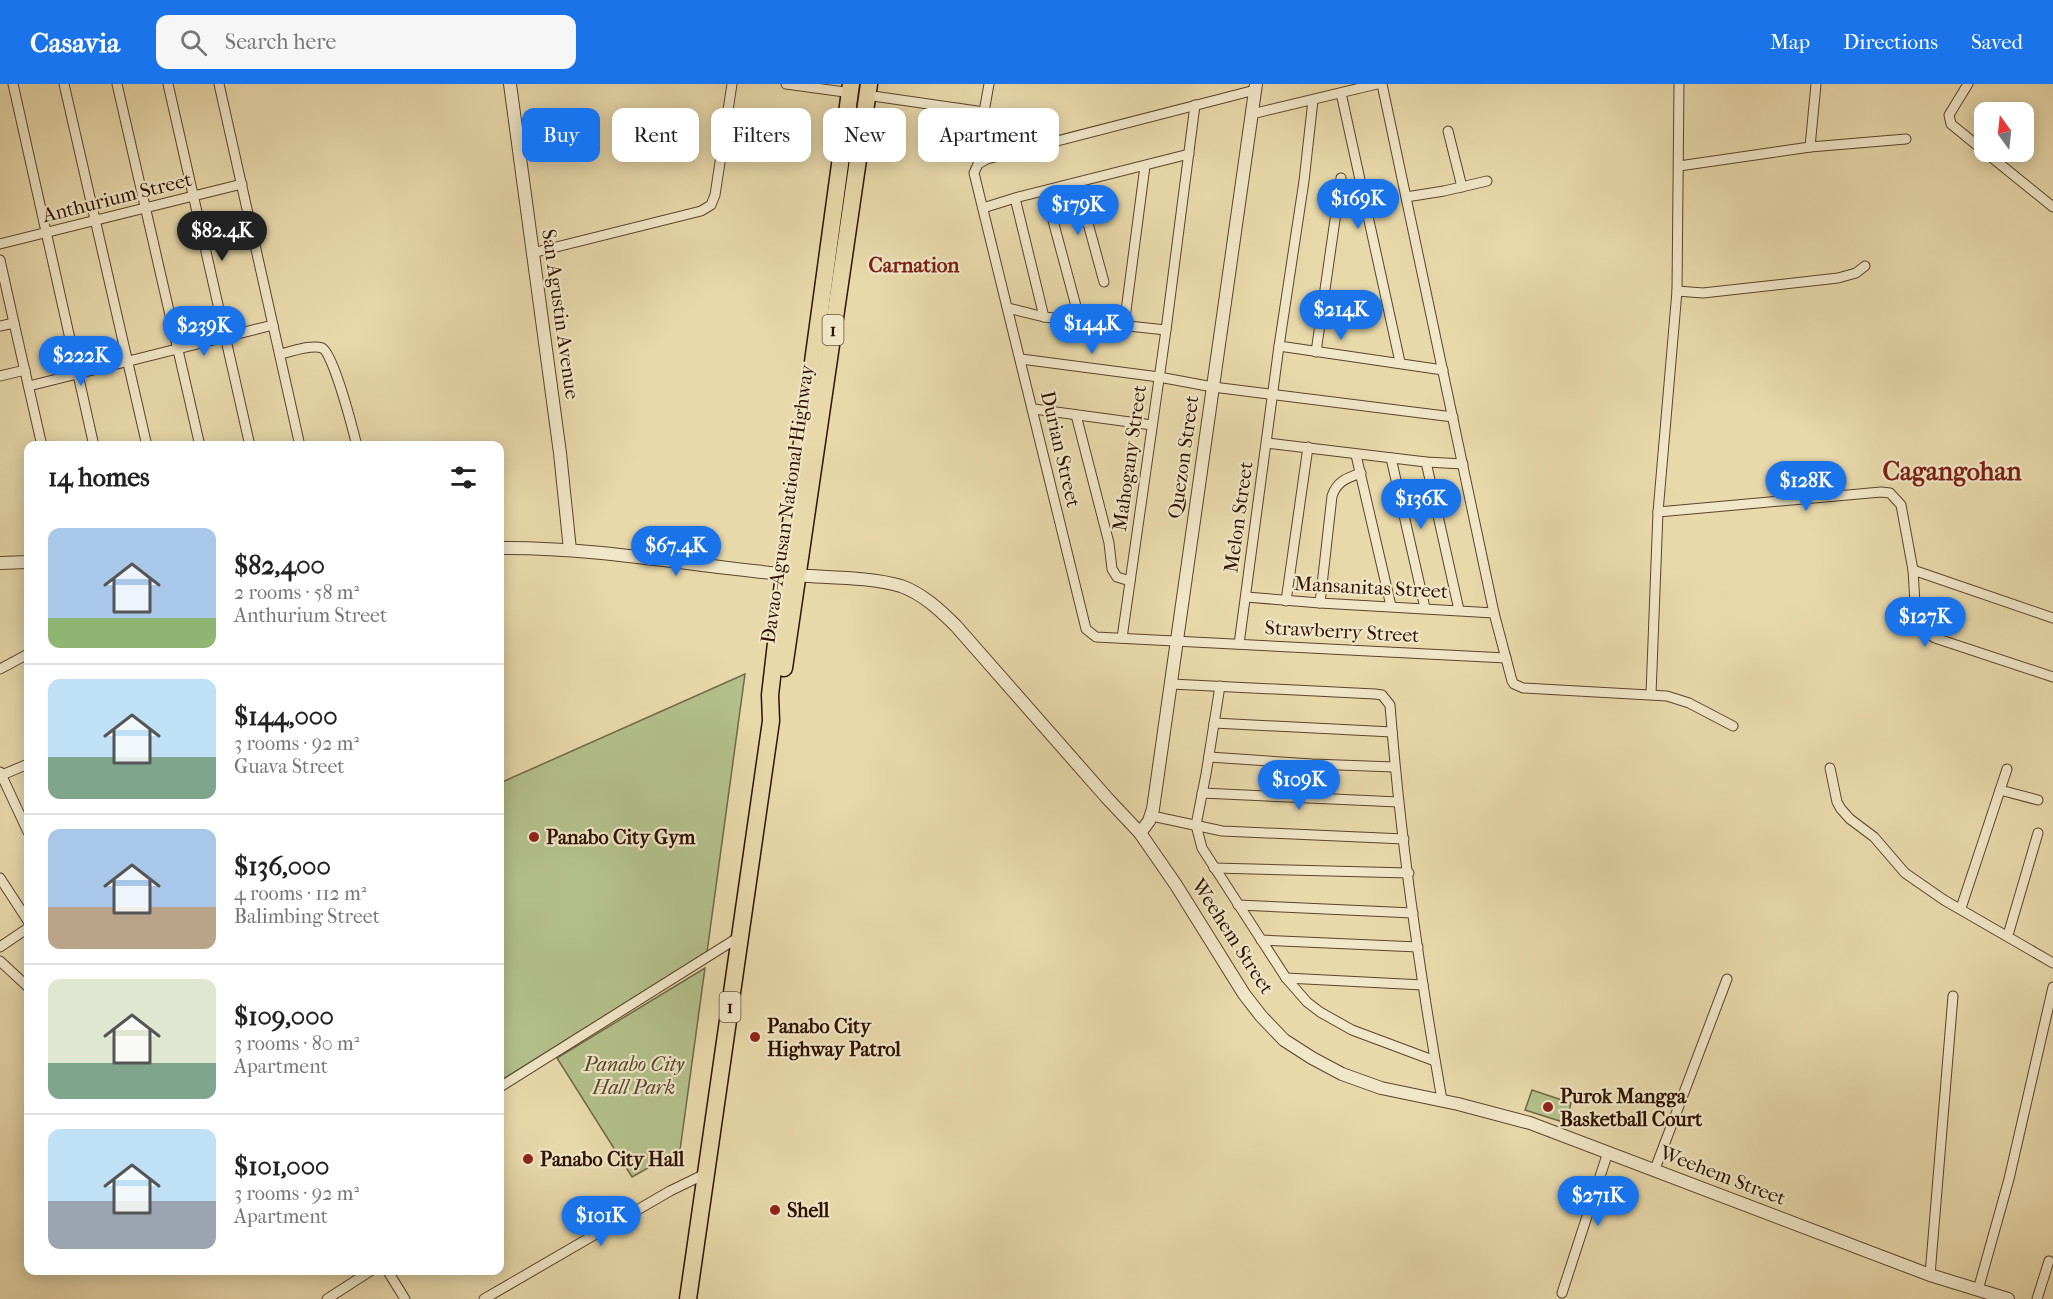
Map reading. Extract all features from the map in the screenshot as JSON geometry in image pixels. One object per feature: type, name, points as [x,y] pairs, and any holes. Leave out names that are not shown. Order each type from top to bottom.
[{"type":"highway","name":"Davao-Agusan National Highway","points":[[846,185],[851,88]]},
{"type":"highway","name":"Davao-Agusan National Highway","points":[[688,1299],[771,714],[770,695],[791,575],[846,185],[868,89]]},
{"type":"street","points":[[13,84],[93,441]]},
{"type":"street","points":[[64,84],[146,441]]},
{"type":"street","points":[[117,84],[199,441]]},
{"type":"street","points":[[168,84],[249,441]]},
{"type":"street","points":[[219,84],[299,441]]},
{"type":"street","name":"San Agustin Avenue","points":[[510,84],[558,441],[570,550]]},
{"type":"street","points":[[532,253],[701,211],[711,206],[715,195],[732,84]]},
{"type":"street","points":[[786,84],[868,89],[984,112],[989,84]]},
{"type":"street","points":[[1252,114],[1380,84],[1494,613],[1514,684],[1523,688],[1667,696],[1689,704],[1733,726]]},
{"type":"street","points":[[1651,694],[1658,512],[1677,291],[1679,84]]},
{"type":"street","points":[[1810,147],[1815,84]]},
{"type":"street","points":[[1968,84],[1948,119],[1974,142]]},
{"type":"street","points":[[1195,105],[1255,87]]},
{"type":"street","name":"Quezon Street","points":[[1140,833],[1152,816],[1255,87]]},
{"type":"street","points":[[1341,93],[1400,362]]},
{"type":"street","name":"Melon Street","points":[[1239,644],[1279,346],[1304,181],[1313,100]]},
{"type":"street","name":"Mahogany Street","points":[[1122,638],[1195,105]]},
{"type":"street","name":"Durian Street","points":[[1086,629],[1034,409],[974,173],[978,164],[987,159],[1195,105]]},
{"type":"street","points":[[1448,131],[1462,187]]},
{"type":"street","points":[[1679,166],[1810,147],[1906,139]]},
{"type":"street","points":[[983,208],[1189,154]]},
{"type":"street","points":[[1998,162],[2053,207]]},
{"type":"street","points":[[1124,326],[1145,166]]},
{"type":"street","points":[[1316,352],[1341,178]]},
{"type":"street","points":[[1406,197],[1487,181]]},
{"type":"street","points":[[1077,183],[1104,282]]},
{"type":"street","name":"Anthurium Street","points":[[0,244],[242,184]]},
{"type":"street","points":[[1045,191],[1080,321]]},
{"type":"street","points":[[1015,198],[1044,317]]},
{"type":"street","points":[[0,260],[41,441]]},
{"type":"street","points":[[1677,291],[1703,293],[1838,278],[1856,273],[1866,266]]},
{"type":"street","points":[[1008,308],[1044,317],[1166,330]]},
{"type":"street","points":[[0,327],[14,323]]},
{"type":"street","points":[[29,386],[273,326]]},
{"type":"street","points":[[1279,346],[1443,370]]},
{"type":"street","points":[[280,354],[320,347],[326,350],[333,363],[356,441]]},
{"type":"street","points":[[1021,359],[1159,377],[1213,387],[1453,417]]},
{"type":"street","points":[[0,376],[25,370]]},
{"type":"street","points":[[1034,409],[1152,425]]},
{"type":"street","points":[[1076,415],[1109,543],[1112,569],[1117,577],[1130,581]]},
{"type":"street","points":[[1266,443],[1426,462],[1463,464]]},
{"type":"street","points":[[1286,601],[1308,447]]},
{"type":"street","points":[[1356,454],[1390,606]]},
{"type":"street","points":[[1390,458],[1425,608]]},
{"type":"street","points":[[1426,462],[1459,610]]},
{"type":"street","points":[[1320,603],[1335,490],[1342,481],[1361,472]]},
{"type":"street","points":[[1658,512],[1890,493],[1901,505],[1913,570],[1914,615],[1922,630],[1935,638],[2053,677]]},
{"type":"street","name":"Weehem Street","points":[[504,548],[570,550],[791,575],[890,583],[917,593],[935,605],[956,626],[1024,706],[1140,833],[1176,885],[1244,994],[1284,1040],[1312,1058],[1360,1082],[1381,1089],[1442,1100],[1530,1123],[1930,1275],[2008,1299]]},
{"type":"street","points":[[0,563],[24,562]]},
{"type":"street","points":[[1913,570],[2053,618]]},
{"type":"street","name":"Mansanitas Street","points":[[1245,597],[1494,613]]},
{"type":"street","name":"Strawberry Street","points":[[1086,629],[1096,637],[1506,658]]},
{"type":"street","points":[[0,669],[24,656]]},
{"type":"street","points":[[1171,684],[1382,695],[1390,705],[1398,802],[1427,1018],[1442,1100]]},
{"type":"street","points":[[1220,686],[1196,825],[1202,848],[1286,978],[1307,1002],[1320,1012],[1369,1037],[1435,1061]]},
{"type":"street","points":[[1214,723],[1392,732]]},
{"type":"street","points":[[1209,757],[1394,767]]},
{"type":"street","points":[[24,765],[1,774],[24,823]]},
{"type":"street","points":[[1830,768],[1837,802],[1850,819],[1874,837],[1911,878],[2053,963]]},
{"type":"street","points":[[1960,908],[2007,769]]},
{"type":"street","points":[[2000,790],[2038,800]]},
{"type":"street","points":[[1202,793],[1398,802]]},
{"type":"street","points":[[1152,816],[1196,825],[1208,830],[1404,839]]},
{"type":"street","points":[[2008,935],[2038,833]]},
{"type":"street","points":[[1214,868],[1409,873]]},
{"type":"street","points":[[0,878],[24,915]]},
{"type":"street","points":[[1238,905],[1413,913]]},
{"type":"street","points":[[0,947],[24,931]]},
{"type":"street","points":[[504,1084],[740,937]]},
{"type":"street","points":[[1261,940],[1418,947]]},
{"type":"street","points":[[0,961],[24,983]]},
{"type":"street","points":[[1286,978],[1423,985]]},
{"type":"street","points":[[1655,1169],[1727,979]]},
{"type":"street","points":[[1978,1290],[2009,1179],[2050,1011],[2053,987]]},
{"type":"street","points":[[1930,1275],[1953,996]]},
{"type":"street","points":[[1562,1293],[1608,1152]]},
{"type":"street","points":[[484,1299],[681,1185],[707,1173]]},
{"type":"street","points":[[2037,1299],[2049,1261]]},
{"type":"street","points":[[327,1299],[364,1275]]},
{"type":"street","points":[[390,1275],[405,1299]]},
{"type":"green space","points":[[745,674],[707,952],[504,1079],[504,781]]},
{"type":"green space","name":"Panabo City Hall Park","points":[[705,968],[680,1150],[632,1177],[557,1058]]},
{"type":"green space","name":"Purok Mangga Basketball Court","points":[[1532,1090],[1571,1103],[1566,1123],[1525,1110]]},
{"type":"place","name":"Panabo City Gym","points":[[534,837]]},
{"type":"place","name":"Panabo City Highway Patrol","points":[[755,1037]]},
{"type":"place","name":"Purok Mangga Basketball Court","points":[[1548,1107]]},
{"type":"place","name":"Panabo City Hall","points":[[528,1159]]},
{"type":"place","name":"Shell","points":[[775,1210]]},
{"type":"district","name":"Carnation","points":[[914,265]]},
{"type":"district","name":"Cagangohan","points":[[1952,471]]}]
